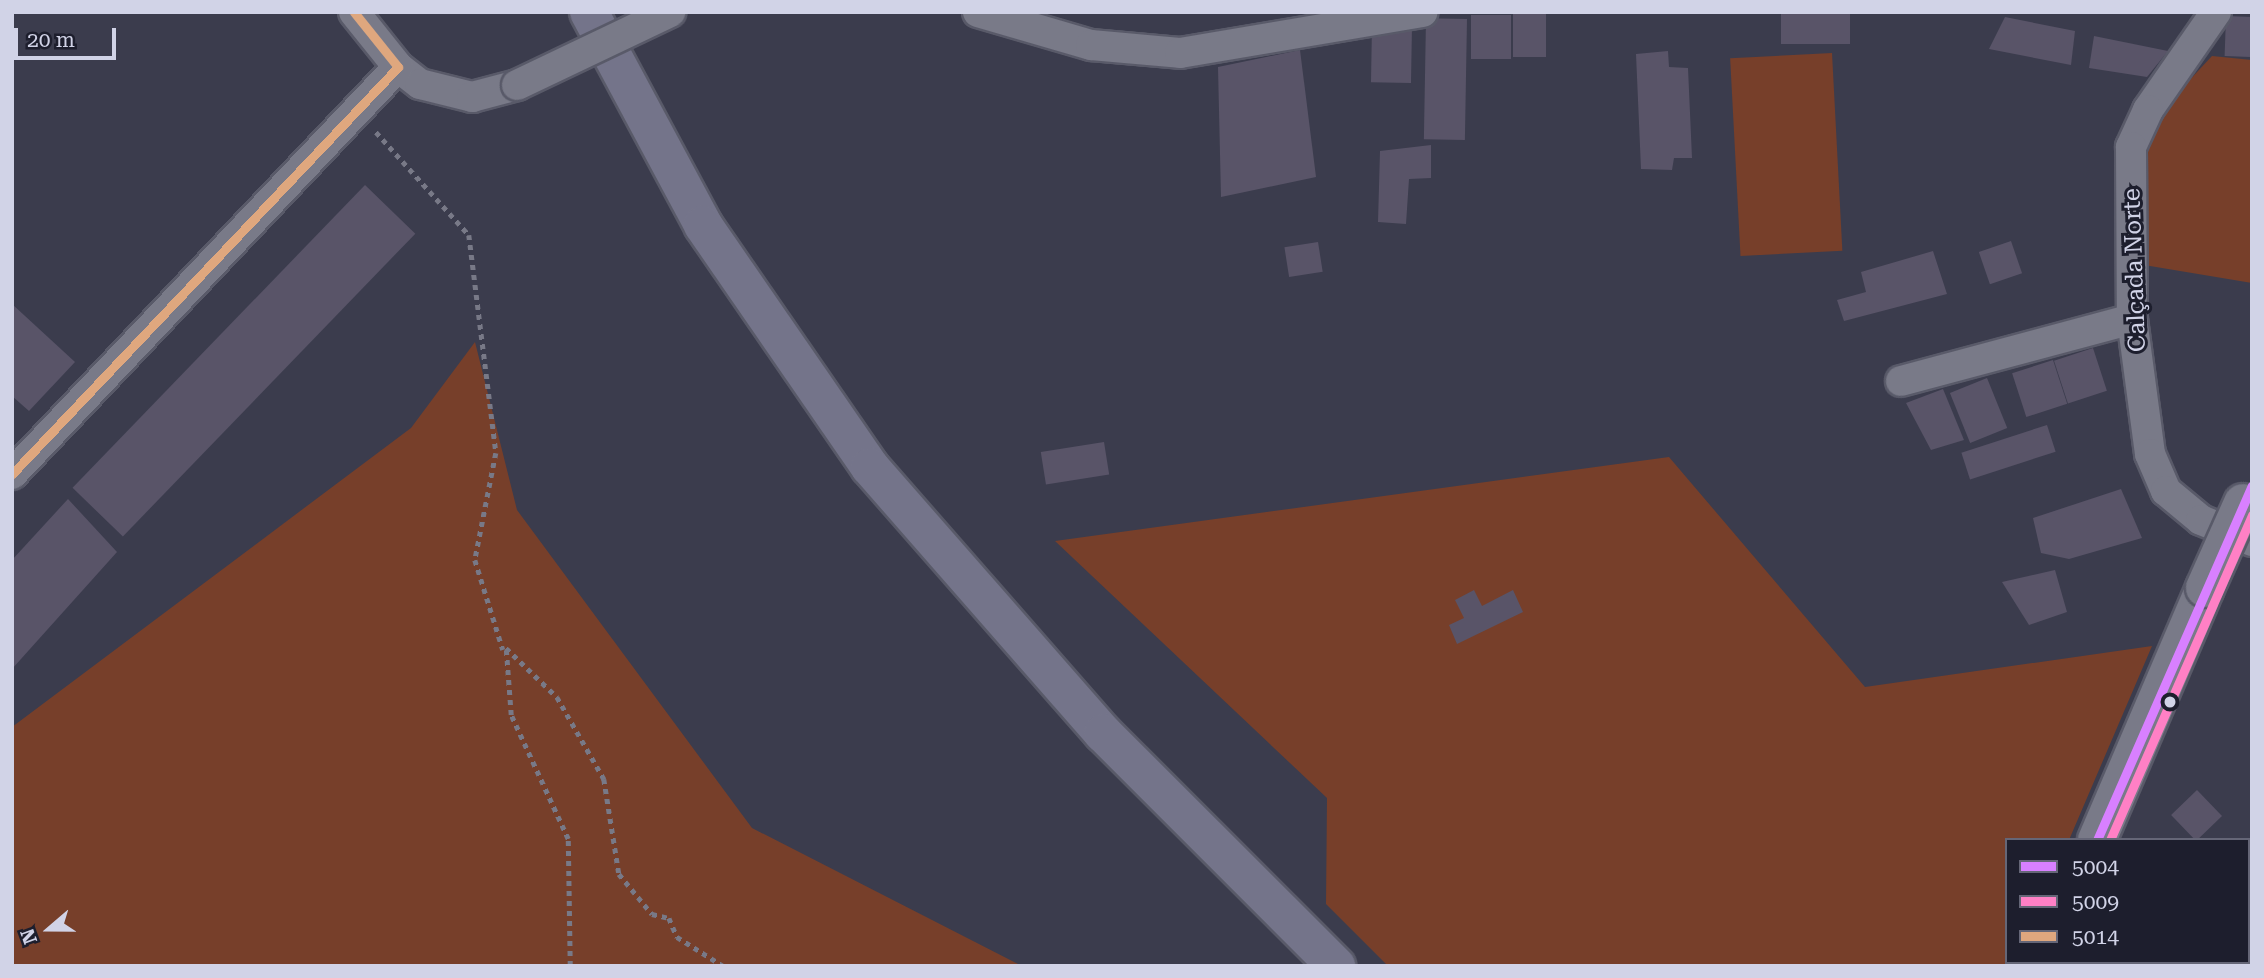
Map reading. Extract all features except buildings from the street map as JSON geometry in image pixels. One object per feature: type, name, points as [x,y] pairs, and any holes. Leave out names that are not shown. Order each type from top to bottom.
[{"type":"highway","points":[[589,12],[704,225],[870,467],[1103,733],[1336,966]]},
{"type":"main road","points":[[2098,838],[2247,494]]},
{"type":"street","points":[[354,12],[398,67],[445,94],[472,97],[517,85],[670,12]]},
{"type":"street","points":[[978,12],[1091,45],[1180,53],[1423,12]]},
{"type":"street","name":"Calçada Norte","points":[[2216,12],[2148,110],[2131,147],[2132,319],[2150,454],[2166,491],[2201,520],[2252,541]]},
{"type":"street","points":[[13,473],[398,67]]},
{"type":"street","points":[[1901,381],[2132,319]]},
{"type":"path","points":[[357,111],[469,235],[496,453],[475,561],[503,650],[511,715],[569,839],[570,966]]},
{"type":"path","points":[[503,650],[515,653],[557,697],[604,779],[619,874],[652,914],[669,918],[677,937],[723,966]]},
{"type":"shaded area","points":[[1832,53],[1842,251],[1741,256],[1730,58]]},
{"type":"shaded area","points":[[2212,56],[2252,60],[2252,283],[2144,265],[2144,160],[2169,102]]},
{"type":"shaded area","points":[[475,342],[517,510],[752,828],[1022,966],[12,966],[12,727],[411,428]]},
{"type":"shaded area","points":[[1669,457],[1865,687],[2152,646],[2070,838],[2005,838],[2005,964],[2014,966],[1388,966],[1326,904],[1327,798],[1055,541]]},
{"type":"transit line","name":"5014","points":[[12,474],[398,67],[354,12]]},
{"type":"transit line","name":"5004","points":[[2098,838],[2252,485]]},
{"type":"transit line","name":"5009","points":[[2111,838],[2252,515]]}]
